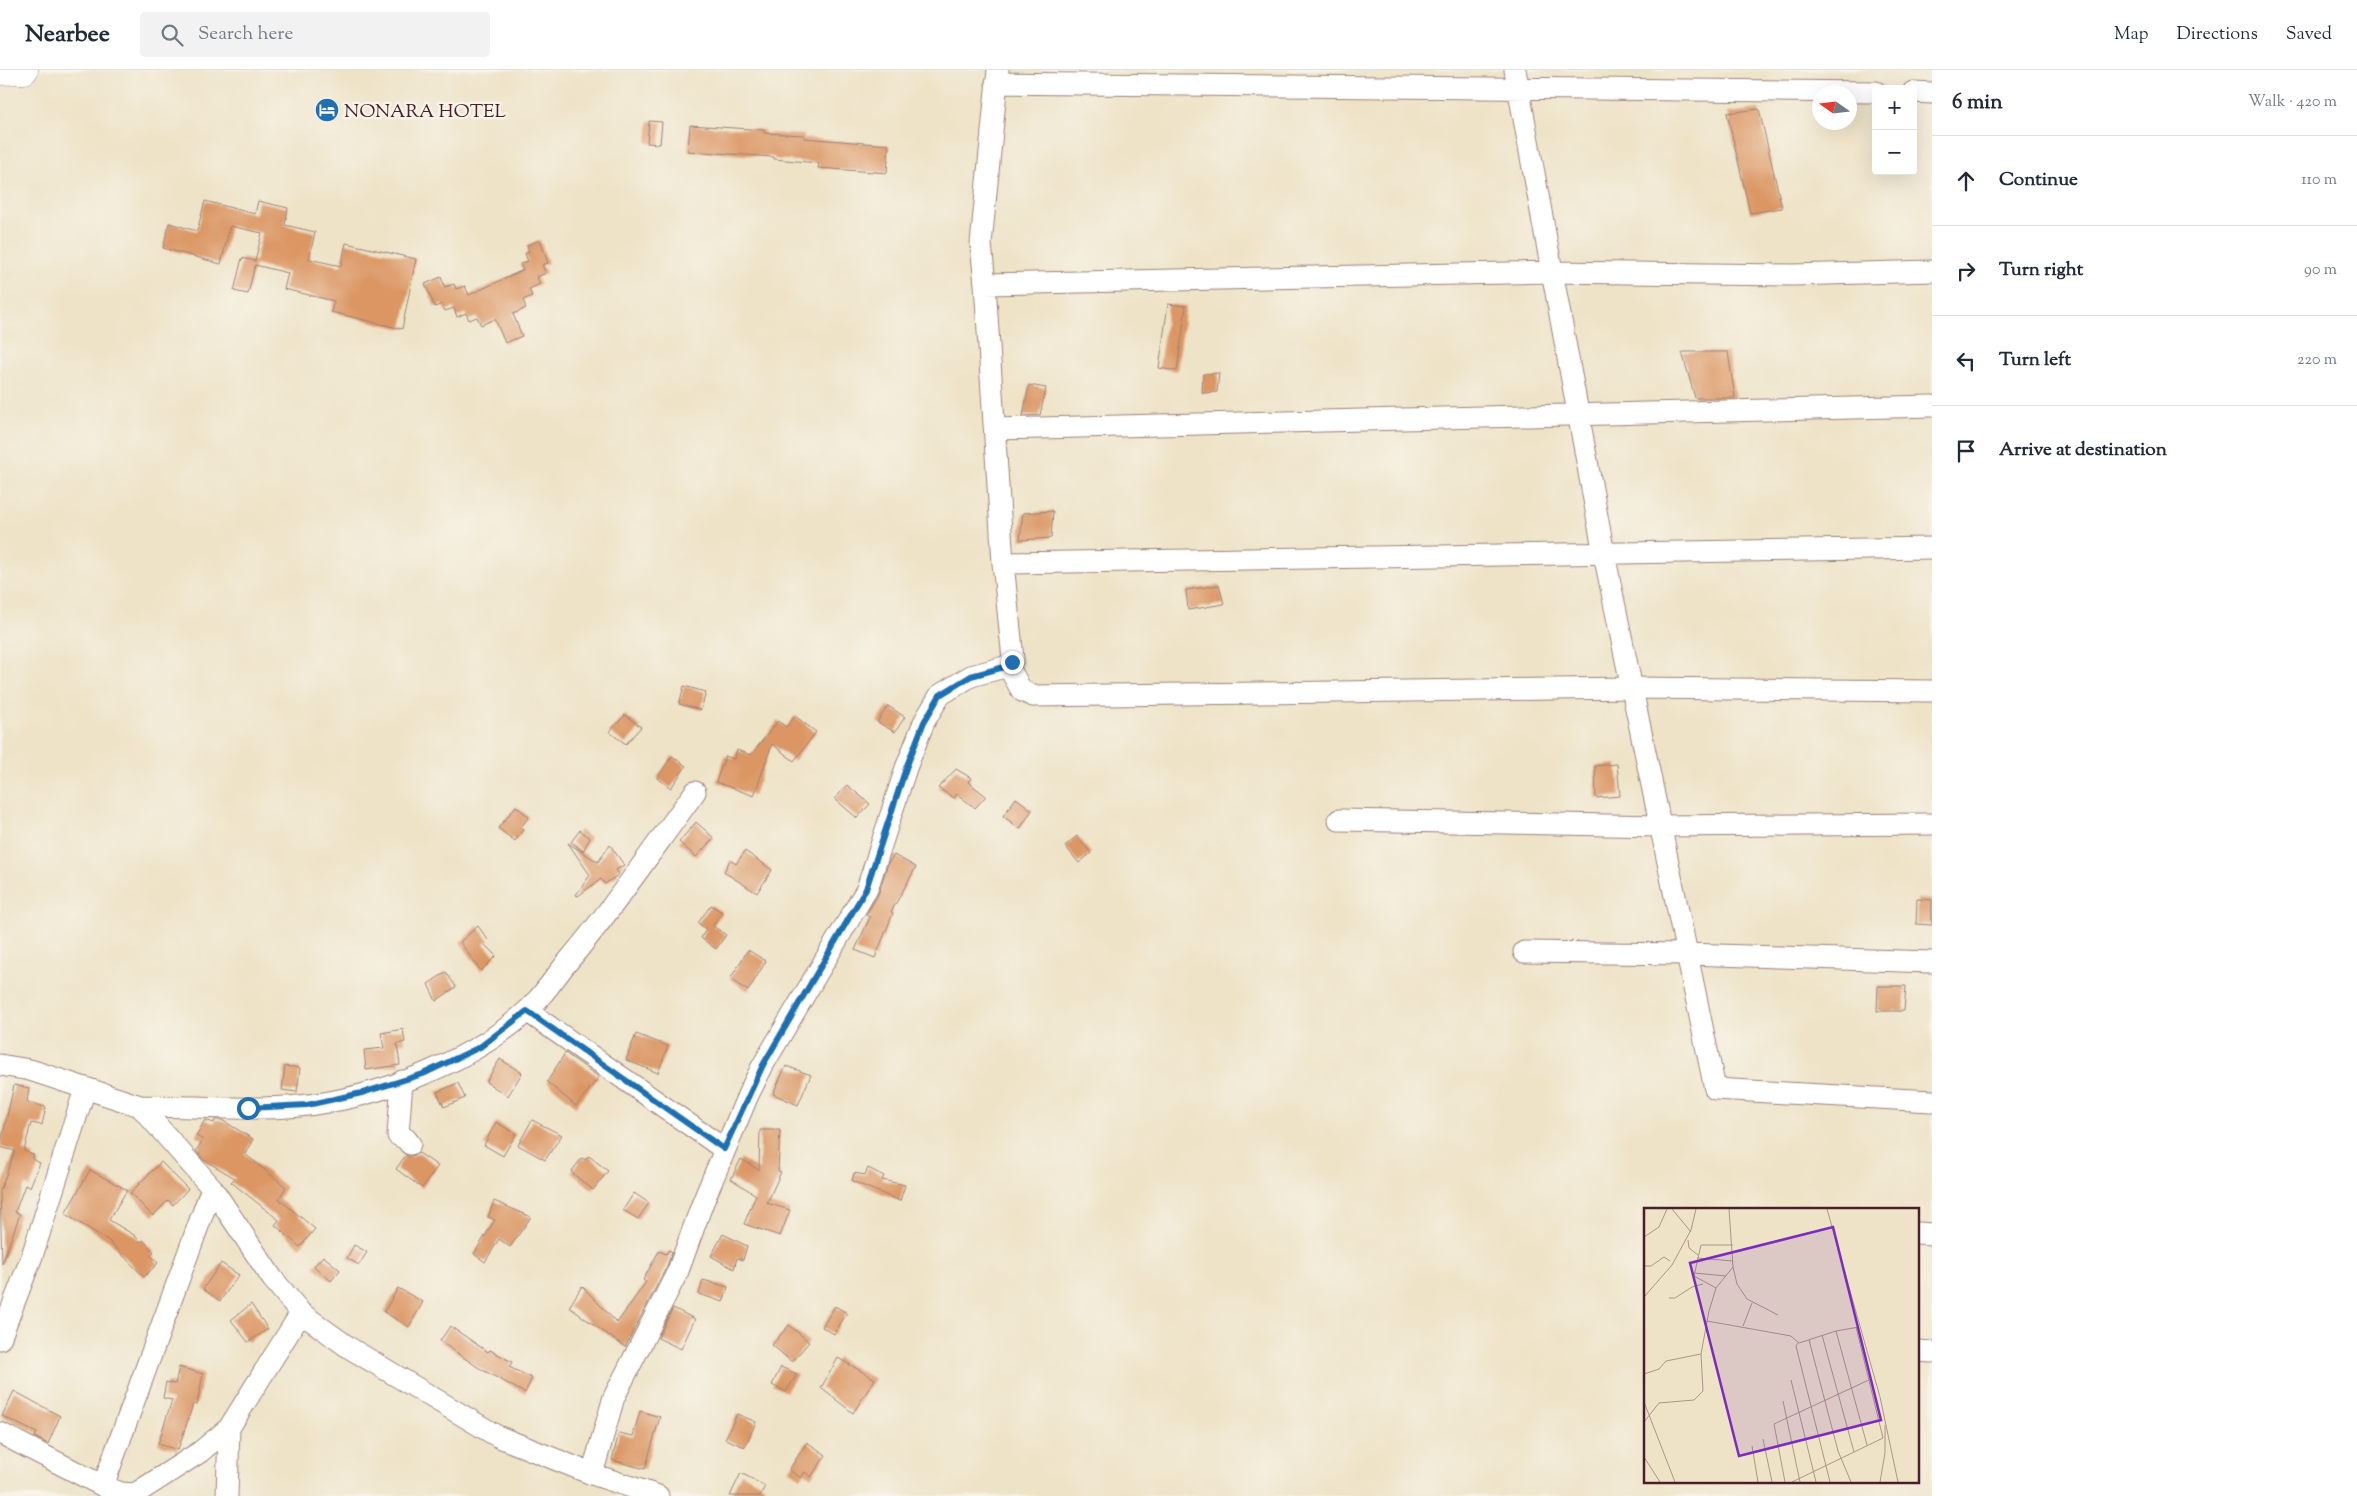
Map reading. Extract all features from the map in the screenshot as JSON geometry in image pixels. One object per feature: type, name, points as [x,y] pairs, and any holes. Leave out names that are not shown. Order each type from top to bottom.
[{"type":"main road","points":[[0,70],[24,70]]},
{"type":"street","points":[[592,1474],[614,1397],[678,1271],[724,1149],[763,1065],[866,889],[906,768],[924,722],[940,695],[971,676],[1008,666],[1013,659],[1003,564],[981,244],[997,77],[1517,79],[1872,92]]},
{"type":"street","points":[[1517,79],[1604,554],[1714,1089],[1932,1101]]},
{"type":"street","points":[[1917,92],[1932,93]]},
{"type":"street","points":[[985,284],[1552,272],[1793,275],[1932,271]]},
{"type":"street","points":[[995,429],[1932,406]]},
{"type":"street","points":[[1003,564],[1932,548]]},
{"type":"street","points":[[1008,666],[1022,691],[1033,696],[1632,688],[1932,691]]},
{"type":"street","points":[[0,1065],[30,1070],[140,1106],[248,1108],[300,1106],[362,1093],[423,1074],[480,1047],[527,1011],[591,934],[695,792]]},
{"type":"street","points":[[1339,820],[1660,826],[1932,824]]},
{"type":"street","points":[[1524,952],[1686,954],[1932,962]]},
{"type":"street","points":[[527,1011],[724,1149]]},
{"type":"street","points":[[402,1081],[398,1135],[406,1139],[410,1144]]},
{"type":"street","points":[[0,1340],[32,1256],[85,1089]]},
{"type":"street","points":[[140,1106],[212,1188],[272,1278],[302,1313],[348,1346],[497,1436],[592,1474],[658,1496]]},
{"type":"street","points":[[102,1486],[212,1188]]},
{"type":"street","points":[[0,1433],[102,1486],[122,1493],[136,1494],[200,1452],[229,1428],[302,1313]]},
{"type":"street","points":[[227,1496],[229,1428]]},
{"type":"building","points":[[1759,109],[1782,208],[1750,213],[1727,113]]},
{"type":"building","points":[[649,121],[662,122],[660,144],[647,143]]},
{"type":"building","points":[[690,125],[764,130],[764,133],[804,135],[804,138],[889,145],[887,173],[818,168],[819,163],[774,159],[774,157],[688,151]]},
{"type":"building","points":[[205,201],[255,214],[258,201],[288,208],[285,225],[315,232],[309,259],[341,266],[346,243],[416,259],[402,329],[331,312],[334,301],[284,289],[288,273],[255,265],[248,294],[234,291],[242,258],[255,261],[262,233],[230,226],[221,264],[163,248],[169,223],[197,231]]},
{"type":"building","points":[[540,240],[548,263],[542,265],[546,273],[537,277],[540,284],[529,289],[532,296],[523,300],[526,308],[513,314],[522,336],[505,343],[495,319],[481,325],[477,317],[469,320],[466,313],[457,317],[454,308],[445,311],[442,304],[435,307],[425,284],[441,277],[445,287],[454,284],[456,289],[465,286],[469,295],[523,270],[520,264],[528,261],[525,254],[529,252],[527,245]]},
{"type":"building","points":[[1168,304],[1186,306],[1177,371],[1159,368]]},
{"type":"building","points":[[1682,352],[1728,352],[1735,398],[1695,398]]},
{"type":"building","points":[[1219,373],[1217,392],[1202,393],[1203,374]]},
{"type":"building","points":[[1029,385],[1046,388],[1040,415],[1023,416]]},
{"type":"building","points":[[1053,511],[1051,538],[1020,540],[1023,513]]},
{"type":"building","points":[[1219,585],[1224,604],[1188,610],[1186,590]]},
{"type":"building","points":[[684,686],[706,692],[701,710],[679,704]]},
{"type":"building","points":[[888,706],[905,717],[895,732],[877,722]]},
{"type":"building","points":[[625,715],[641,727],[626,744],[609,732]]},
{"type":"building","points":[[795,716],[816,732],[794,761],[772,744],[754,796],[716,782],[725,756],[734,759],[737,750],[751,755],[778,721],[786,727]]},
{"type":"building","points":[[672,756],[686,766],[671,788],[657,778]]},
{"type":"building","points":[[1617,764],[1620,796],[1596,798],[1595,766]]},
{"type":"building","points":[[956,769],[971,778],[968,782],[986,796],[975,808],[957,794],[954,798],[938,788]]},
{"type":"building","points":[[847,785],[870,804],[857,818],[835,799]]},
{"type":"building","points":[[1016,798],[1032,810],[1020,829],[1003,816]]},
{"type":"building","points":[[516,806],[529,817],[520,828],[523,830],[515,841],[498,828]]},
{"type":"building","points":[[696,822],[714,838],[696,857],[679,842]]},
{"type":"building","points":[[580,830],[590,838],[583,851],[571,842]]},
{"type":"building","points":[[1077,836],[1091,853],[1079,863],[1065,846]]},
{"type":"building","points":[[568,843],[598,862],[610,845],[624,865],[616,870],[619,874],[605,884],[601,879],[578,896],[576,895],[590,875]]},
{"type":"building","points":[[745,851],[772,870],[757,893],[724,872],[730,860],[736,864]]},
{"type":"building","points":[[894,855],[916,867],[891,912],[893,913],[875,958],[855,950],[870,917],[866,915],[878,895],[888,863]]},
{"type":"building","points":[[1917,899],[1932,900],[1932,925],[1916,924]]},
{"type":"building","points":[[711,905],[722,912],[713,926],[726,935],[716,949],[701,938],[706,929],[698,923]]},
{"type":"building","points":[[478,926],[488,940],[484,944],[496,956],[481,971],[460,942]]},
{"type":"building","points":[[748,950],[766,961],[748,991],[730,979]]},
{"type":"building","points":[[446,972],[456,987],[436,1001],[428,984]]},
{"type":"building","points":[[1878,986],[1906,986],[1904,1011],[1877,1011]]},
{"type":"building","points":[[403,1029],[405,1042],[397,1044],[400,1065],[366,1070],[364,1050],[384,1048],[381,1033]]},
{"type":"building","points":[[636,1034],[668,1046],[658,1073],[626,1060]]},
{"type":"building","points":[[565,1053],[599,1077],[576,1106],[547,1082]]},
{"type":"building","points":[[500,1059],[522,1073],[508,1096],[486,1082]]},
{"type":"building","points":[[285,1066],[300,1068],[297,1092],[282,1090]]},
{"type":"building","points":[[786,1066],[811,1075],[798,1105],[773,1094]]},
{"type":"building","points":[[458,1083],[465,1098],[444,1107],[437,1092]]},
{"type":"building","points":[[14,1085],[29,1088],[27,1102],[46,1107],[42,1125],[31,1123],[24,1151],[34,1155],[32,1159],[40,1163],[30,1187],[25,1185],[15,1212],[20,1214],[2,1264],[0,1191],[15,1151],[0,1147]]},
{"type":"building","points":[[205,1120],[214,1123],[215,1120],[222,1120],[253,1139],[245,1154],[286,1187],[279,1199],[315,1229],[300,1247],[275,1225],[279,1220],[231,1182],[235,1178],[204,1160],[196,1151],[203,1140],[196,1136]]},
{"type":"building","points":[[532,1120],[562,1135],[545,1160],[518,1145]]},
{"type":"building","points":[[496,1122],[516,1134],[503,1156],[484,1145]]},
{"type":"building","points":[[760,1130],[780,1130],[778,1171],[781,1172],[767,1203],[790,1210],[780,1236],[744,1224],[756,1195],[731,1179],[741,1159],[759,1170]]},
{"type":"building","points":[[419,1153],[438,1166],[422,1188],[396,1169],[405,1156]]},
{"type":"building","points":[[589,1156],[608,1171],[593,1190],[571,1172],[582,1158],[585,1160]]},
{"type":"building","points":[[161,1162],[188,1189],[173,1205],[168,1200],[153,1216],[130,1193]]},
{"type":"building","points":[[868,1168],[884,1176],[882,1180],[905,1185],[900,1201],[852,1181],[854,1173],[865,1175]]},
{"type":"building","points":[[90,1170],[127,1190],[109,1220],[134,1235],[141,1242],[143,1240],[154,1252],[151,1255],[158,1263],[144,1277],[109,1241],[65,1214]]},
{"type":"building","points":[[634,1193],[649,1203],[638,1219],[623,1210]]},
{"type":"building","points":[[494,1201],[531,1217],[510,1247],[499,1239],[485,1262],[474,1254],[495,1220],[488,1217]]},
{"type":"building","points":[[723,1234],[747,1246],[743,1260],[737,1258],[734,1269],[711,1256]]},
{"type":"building","points":[[354,1245],[367,1252],[359,1265],[347,1258]]},
{"type":"building","points":[[669,1250],[672,1252],[667,1266],[625,1347],[569,1307],[582,1286],[617,1323],[646,1282],[643,1280],[659,1251],[666,1254]]},
{"type":"building","points":[[323,1256],[340,1270],[331,1281],[314,1266]]},
{"type":"building","points":[[221,1263],[239,1275],[220,1301],[203,1289]]},
{"type":"building","points":[[703,1280],[728,1287],[723,1302],[699,1294]]},
{"type":"building","points":[[398,1288],[423,1302],[409,1327],[384,1312]]},
{"type":"building","points":[[251,1304],[268,1329],[248,1342],[231,1320]]},
{"type":"building","points":[[835,1306],[847,1313],[834,1334],[822,1327]]},
{"type":"building","points":[[673,1308],[695,1319],[681,1349],[658,1338]]},
{"type":"building","points":[[789,1325],[809,1342],[792,1362],[772,1345]]},
{"type":"building","points":[[450,1326],[488,1352],[490,1350],[512,1362],[509,1367],[532,1378],[525,1393],[479,1368],[440,1341]]},
{"type":"building","points":[[838,1358],[875,1379],[853,1413],[821,1388]]},
{"type":"building","points":[[179,1367],[203,1374],[197,1405],[193,1404],[178,1450],[158,1444],[172,1400],[163,1398],[166,1382],[175,1384]]},
{"type":"building","points":[[781,1367],[797,1374],[786,1392],[772,1385]]},
{"type":"building","points":[[14,1391],[60,1416],[48,1444],[35,1437],[37,1433],[2,1416]]},
{"type":"building","points":[[640,1411],[660,1417],[645,1469],[612,1460],[619,1433],[633,1436]]},
{"type":"building","points":[[737,1414],[756,1422],[745,1447],[725,1439]]},
{"type":"building","points":[[807,1442],[826,1455],[811,1477],[805,1472],[801,1478],[789,1470]]},
{"type":"building","points":[[741,1473],[765,1486],[760,1496],[730,1496]]},
{"type":"place","name":"NONARA HOTEL","points":[[327,110]]},
{"type":"route","points":[[248,1108],[307,1105],[362,1093],[423,1074],[480,1047],[527,1011],[724,1149],[763,1065],[866,889],[906,768],[924,722],[940,695],[971,676],[1008,666],[1012,662]]}]
